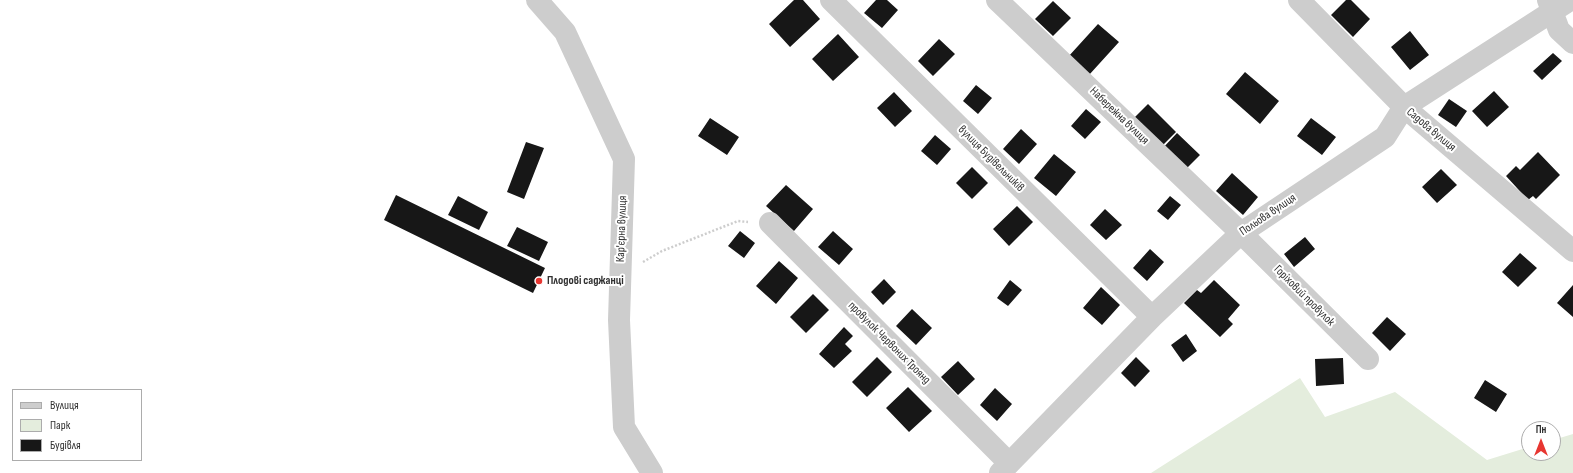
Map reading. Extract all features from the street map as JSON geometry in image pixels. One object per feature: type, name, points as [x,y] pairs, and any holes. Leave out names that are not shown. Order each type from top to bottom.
[{"type":"street","name":"Кар'єрна вулиця","points":[[537,0],[565,32],[624,159],[619,320],[624,427],[652,473]]},
{"type":"street","name":"вулиця Будівельників","points":[[831,0],[1152,317]]},
{"type":"street","name":"Набережна вулиця","points":[[997,0],[1241,233]]},
{"type":"street","name":"Садова вулиця","points":[[1299,0],[1404,107],[1573,251]]},
{"type":"street","name":"Польова вулиця","points":[[1004,468],[1152,317],[1241,233],[1385,137],[1404,107],[1557,3]]},
{"type":"street","points":[[1557,3],[1559,30],[1573,43]]},
{"type":"street","name":"провулок Червоних Троянд","points":[[770,223],[1004,468]]},
{"type":"street","name":"Горіховий провулок","points":[[1241,233],[1368,359]]},
{"type":"path","points":[[620,275],[662,251],[738,221],[770,223]]},
{"type":"green space","points":[[1300,378],[1325,417],[1395,392],[1487,460],[1521,449],[1521,461],[1561,461],[1561,438],[1573,434],[1573,473],[1151,473]]},
{"type":"building","points":[[794,0],[803,0],[820,19],[790,47],[769,24]]},
{"type":"building","points":[[876,0],[887,0],[898,10],[882,28],[864,13]]},
{"type":"building","points":[[1346,0],[1351,0],[1370,19],[1353,37],[1331,15]]},
{"type":"building","points":[[1053,1],[1071,18],[1053,36],[1035,19]]},
{"type":"building","points":[[1098,24],[1119,42],[1089,75],[1068,57]]},
{"type":"building","points":[[1410,31],[1429,55],[1410,70],[1391,47]]},
{"type":"building","points":[[838,34],[859,57],[833,81],[812,59]]},
{"type":"building","points":[[939,39],[955,54],[933,76],[918,61]]},
{"type":"building","points":[[1553,53],[1562,61],[1542,80],[1533,71]]},
{"type":"building","points":[[1245,72],[1279,101],[1260,124],[1226,94]]},
{"type":"building","points":[[976,85],[992,98],[978,114],[963,101]]},
{"type":"building","points":[[1494,91],[1509,107],[1487,127],[1472,111]]},
{"type":"building","points":[[894,92],[912,111],[895,127],[877,108]]},
{"type":"building","points":[[1449,99],[1467,111],[1456,127],[1438,115]]},
{"type":"building","points":[[1148,104],[1176,132],[1160,148],[1132,120]]},
{"type":"building","points":[[1086,109],[1101,122],[1085,139],[1071,126]]},
{"type":"building","points":[[710,118],[739,137],[727,155],[698,136]]},
{"type":"building","points":[[1311,118],[1336,137],[1322,155],[1297,136]]},
{"type":"building","points":[[1021,129],[1037,144],[1019,164],[1003,149]]},
{"type":"building","points":[[1177,133],[1200,155],[1184,171],[1161,150]]},
{"type":"building","points":[[935,135],[951,149],[937,165],[921,151]]},
{"type":"building","points":[[526,142],[544,148],[524,199],[507,192]]},
{"type":"building","points":[[1538,152],[1560,175],[1536,199],[1533,196],[1528,200],[1506,176],[1516,166],[1520,170]]},
{"type":"building","points":[[1054,154],[1076,172],[1056,196],[1034,178]]},
{"type":"building","points":[[972,167],[988,183],[972,199],[956,183]]},
{"type":"building","points":[[1441,169],[1457,185],[1437,203],[1422,187]]},
{"type":"building","points":[[1232,173],[1258,197],[1243,215],[1216,191]]},
{"type":"building","points":[[786,185],[813,209],[794,231],[766,206]]},
{"type":"building","points":[[396,195],[545,268],[533,293],[384,220]]},
{"type":"building","points":[[458,196],[488,212],[479,230],[448,215]]},
{"type":"building","points":[[1170,196],[1181,205],[1168,220],[1157,211]]},
{"type":"building","points":[[1017,206],[1033,222],[1009,246],[993,229]]},
{"type":"building","points":[[1105,209],[1122,225],[1106,240],[1090,225]]},
{"type":"building","points":[[517,227],[548,242],[539,261],[507,246]]},
{"type":"building","points":[[740,231],[755,243],[744,258],[728,246]]},
{"type":"building","points":[[833,231],[853,249],[839,265],[818,247]]},
{"type":"building","points":[[1305,237],[1315,249],[1294,267],[1284,254]]},
{"type":"building","points":[[1150,249],[1164,262],[1147,281],[1133,268]]},
{"type":"building","points":[[1520,253],[1537,268],[1518,287],[1502,272]]},
{"type":"building","points":[[779,261],[798,278],[776,304],[756,286]]},
{"type":"building","points":[[884,279],[896,292],[883,305],[871,292]]},
{"type":"building","points":[[1010,280],[1022,290],[1008,306],[997,298]]},
{"type":"building","points":[[1214,280],[1240,305],[1228,319],[1233,324],[1220,337],[1184,303],[1197,290],[1201,293]]},
{"type":"building","points":[[1573,285],[1573,317],[1557,303]]},
{"type":"building","points":[[1101,287],[1120,305],[1102,325],[1083,308]]},
{"type":"building","points":[[813,294],[829,310],[806,333],[790,317]]},
{"type":"building","points":[[912,309],[932,328],[916,345],[896,326]]},
{"type":"building","points":[[1387,317],[1406,334],[1390,351],[1372,333]]},
{"type":"building","points":[[844,327],[853,336],[845,344],[852,351],[834,368],[819,354]]},
{"type":"building","points":[[1186,334],[1197,351],[1183,362],[1171,345]]},
{"type":"building","points":[[877,357],[892,372],[867,397],[852,382]]},
{"type":"building","points":[[1136,357],[1150,371],[1135,387],[1121,373]]},
{"type":"building","points":[[1343,358],[1344,384],[1316,386],[1315,359]]},
{"type":"building","points":[[958,361],[975,379],[958,395],[941,377]]},
{"type":"building","points":[[1485,380],[1507,394],[1496,412],[1474,398]]},
{"type":"building","points":[[908,387],[932,411],[909,432],[886,408]]},
{"type":"building","points":[[995,388],[1012,404],[997,421],[980,405]]},
{"type":"place","name":"Плодові саджанці","points":[[539,281]]}]
